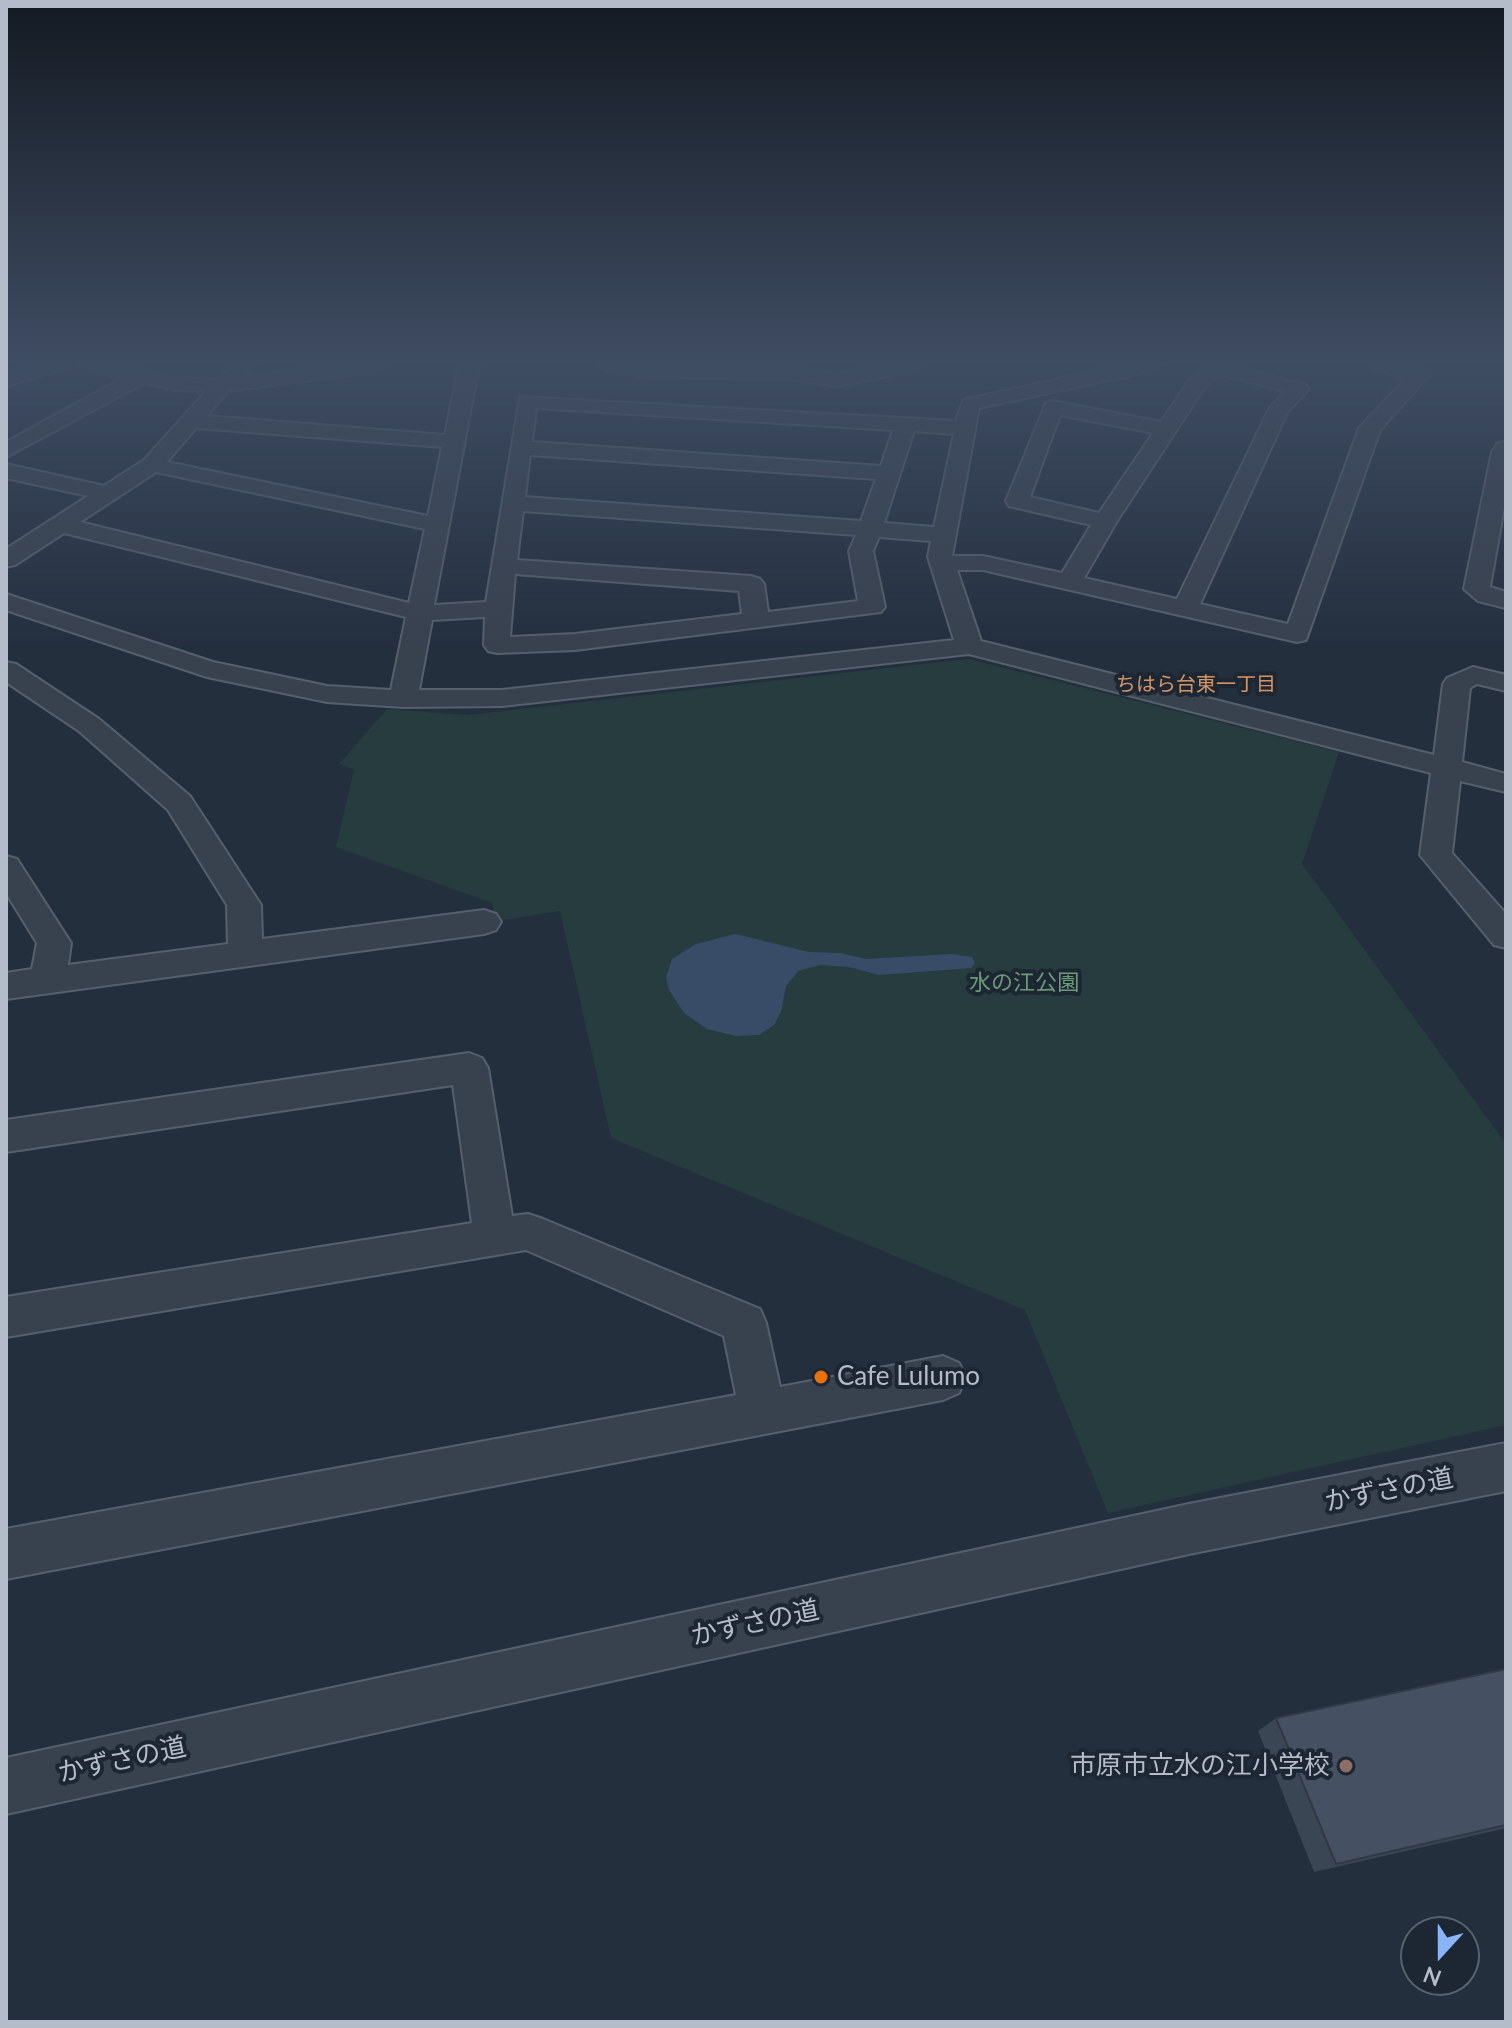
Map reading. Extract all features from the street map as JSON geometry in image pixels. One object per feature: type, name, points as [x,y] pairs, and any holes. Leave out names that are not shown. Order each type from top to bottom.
[{"type":"street","points":[[6,560],[157,460]]},
{"type":"street","points":[[403,699],[451,460]]},
{"type":"street","points":[[519,460],[498,609],[497,645],[575,642],[872,607],[861,551],[894,460]]},
{"type":"street","points":[[692,460],[889,473]]},
{"type":"street","points":[[959,460],[944,535],[942,563],[969,646]]},
{"type":"street","points":[[1033,460],[1017,501],[1105,521]]},
{"type":"street","points":[[1069,582],[1146,460]]},
{"type":"street","points":[[1185,609],[1255,460]]},
{"type":"street","points":[[942,563],[983,563],[1297,634],[1359,460]]},
{"type":"street","points":[[1502,460],[1497,528],[1477,589],[1487,596],[1506,600]]},
{"type":"street","points":[[152,465],[438,525]]},
{"type":"street","points":[[6,471],[109,494]]},
{"type":"street","points":[[513,503],[944,535]]},
{"type":"street","points":[[62,525],[420,613],[498,609]]},
{"type":"street","points":[[504,566],[751,584],[756,621]]},
{"type":"street","points":[[6,602],[207,669],[327,694],[403,699],[502,698],[969,646],[1506,783]]},
{"type":"street","points":[[6,670],[89,725],[179,803],[244,905],[245,954]]},
{"type":"street","points":[[1506,683],[1473,675],[1457,684],[1436,855],[1506,936]]},
{"type":"street","points":[[6,867],[54,943],[48,980]]},
{"type":"street","points":[[6,986],[484,922]]},
{"type":"street","points":[[6,1136],[469,1068],[495,1237]]},
{"type":"street","points":[[6,1317],[528,1232],[744,1323],[762,1412]]},
{"type":"street","points":[[6,1554],[943,1378]]},
{"type":"street","name":"かずさの道","points":[[6,1786],[1173,1532],[1506,1467]]},
{"type":"green space","name":"水の江公園","points":[[968,659],[1339,752],[1302,864],[1506,1144],[1506,1425],[1108,1513],[1025,1310],[611,1138],[560,911],[496,921],[492,903],[336,847],[354,769],[339,764],[387,709],[467,715]]},
{"type":"water","points":[[735,934],[809,952],[840,953],[866,959],[952,954],[972,957],[975,963],[971,968],[879,975],[849,967],[820,965],[798,971],[786,986],[781,1012],[774,1025],[759,1035],[735,1036],[707,1029],[684,1013],[669,990],[666,977],[672,959],[696,944]]},
{"type":"building","points":[[1506,1669],[1506,1825],[1336,1864],[1276,1718]]},
{"type":"place","name":"Cafe Lulumo","points":[[821,1377]]},
{"type":"place","name":"市原市立水の江小学校","points":[[1346,1766]]},
{"type":"district","name":"ちはら台東一丁目","points":[[1196,685]]}]
